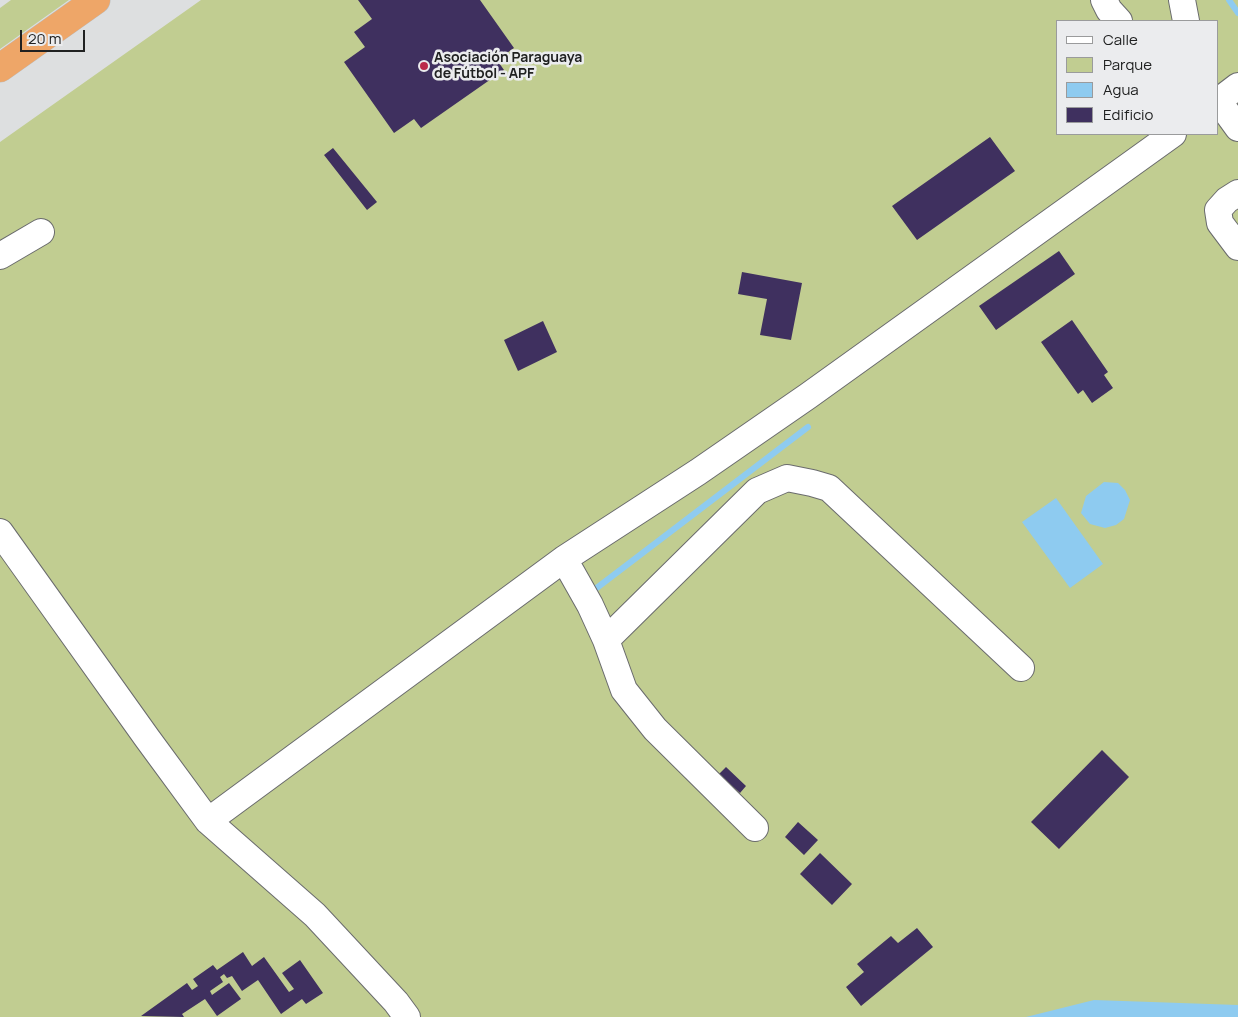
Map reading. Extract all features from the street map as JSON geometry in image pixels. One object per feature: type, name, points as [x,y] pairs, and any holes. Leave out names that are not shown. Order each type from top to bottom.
[{"type":"highway","points":[[0,68],[96,0]]},
{"type":"lane","points":[[1104,0],[1109,10],[1118,20]]},
{"type":"lane","points":[[1182,0],[1186,20]]},
{"type":"lane","points":[[1222,97],[1238,128]]},
{"type":"lane","points":[[208,821],[564,559],[698,472],[808,396],[1172,135]]},
{"type":"lane","points":[[1238,193],[1227,200],[1218,210],[1220,223],[1238,247]]},
{"type":"lane","points":[[0,256],[41,232]]},
{"type":"lane","points":[[606,640],[757,491],[787,478],[829,488],[1021,668]]},
{"type":"lane","points":[[0,532],[146,738],[208,821],[315,915],[396,1002],[407,1017]]},
{"type":"lane","points":[[564,559],[590,604],[606,640],[624,690],[655,729],[755,828]]},
{"type":"green space","points":[[11,0],[69,0],[0,49],[0,8]]},
{"type":"green space","points":[[201,0],[1238,0],[1238,1017],[0,1017],[0,142]]},
{"type":"water","points":[[1104,482],[1118,483],[1125,490],[1130,500],[1124,519],[1116,525],[1105,528],[1090,524],[1081,513],[1086,496]]},
{"type":"water","points":[[1056,498],[1103,564],[1070,588],[1022,522]]},
{"type":"water","points":[[1094,1000],[1238,1005],[1238,1017],[1026,1017]]},
{"type":"building","name":"Asociación Paraguaya de Fútbol - APF","points":[[358,0],[480,0],[514,48],[497,60],[504,70],[421,128],[414,119],[394,133],[344,62],[365,47],[354,32],[372,19]]},
{"type":"building","points":[[990,137],[1015,171],[917,240],[892,206]]},
{"type":"building","points":[[333,148],[377,202],[367,210],[324,155]]},
{"type":"building","points":[[1059,251],[1075,274],[996,330],[979,306]]},
{"type":"building","points":[[742,272],[802,283],[791,340],[760,335],[767,299],[738,294]]},
{"type":"building","points":[[1072,320],[1108,372],[1104,375],[1113,388],[1092,403],[1083,390],[1078,394],[1041,342]]},
{"type":"building","points":[[543,321],[557,352],[518,371],[504,340]]},
{"type":"building","points":[[1102,750],[1129,777],[1059,849],[1031,822]]},
{"type":"building","points":[[726,767],[746,786],[740,793],[719,774]]},
{"type":"building","points":[[798,822],[818,840],[804,855],[785,837]]},
{"type":"building","points":[[820,853],[852,884],[832,905],[800,874]]},
{"type":"building","points":[[917,928],[933,947],[861,1006],[846,987],[864,972],[857,964],[891,936],[898,943]]},
{"type":"building","points":[[243,952],[252,966],[264,957],[289,992],[294,989],[282,973],[300,960],[323,993],[306,1004],[302,999],[281,1014],[258,980],[242,991],[232,976],[227,978],[224,974],[220,977],[223,982],[210,991],[212,995],[229,983],[241,999],[217,1016],[205,999],[182,1014],[184,1017],[141,1016],[187,983],[192,990],[198,986],[193,979],[213,965],[217,970]]},
{"type":"waterway","points":[[1229,0],[1238,13]]},
{"type":"waterway","points":[[594,590],[808,427]]},
{"type":"place","name":"Asociación Paraguaya de Fútbol - APF","points":[[424,66]]}]
